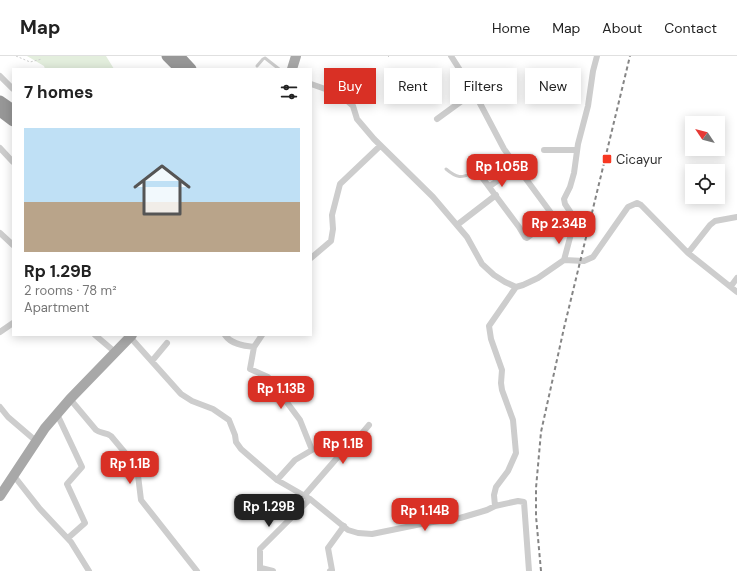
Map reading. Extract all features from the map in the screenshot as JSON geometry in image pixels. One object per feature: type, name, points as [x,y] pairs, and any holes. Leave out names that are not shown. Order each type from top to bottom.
[{"type":"highway","points":[[167,56],[179,68]]},
{"type":"highway","points":[[179,56],[190,68]]},
{"type":"highway","points":[[0,101],[12,109]]},
{"type":"highway","points":[[0,111],[12,120]]},
{"type":"main road","points":[[292,68],[296,56]]},
{"type":"main road","points":[[0,496],[36,441],[57,414],[131,336]]},
{"type":"street","points":[[451,56],[459,68]]},
{"type":"street","points":[[564,260],[575,219],[565,204],[564,199],[570,187],[574,173],[577,150],[588,106],[593,70],[597,56]]},
{"type":"street","points":[[0,76],[12,88]]},
{"type":"street","points":[[312,84],[331,91],[344,98],[353,106],[357,119],[380,146],[433,197],[467,237],[482,264],[494,275],[516,287]]},
{"type":"street","points":[[437,119],[458,104]]},
{"type":"street","points":[[480,104],[504,149],[554,217],[571,235]]},
{"type":"street","points":[[312,257],[331,242],[333,229],[332,215],[340,184],[380,146]]},
{"type":"street","points":[[0,148],[12,161]]},
{"type":"street","points":[[544,150],[577,150]]},
{"type":"street","points":[[490,186],[517,167]]},
{"type":"street","points":[[476,170],[490,186],[527,238],[554,217]]},
{"type":"street","points":[[457,225],[496,195]]},
{"type":"street","points":[[495,506],[494,494],[496,487],[508,471],[516,453],[513,420],[502,390],[502,370],[491,339],[490,326],[516,287],[538,278],[564,260],[584,261],[593,257],[628,208],[637,203],[650,214],[688,253],[737,292]]},
{"type":"street","points":[[688,253],[710,225],[715,221],[737,218]]},
{"type":"street","points":[[0,232],[12,245]]},
{"type":"street","points":[[731,286],[737,278]]},
{"type":"street","points":[[0,332],[12,324]]},
{"type":"street","points":[[96,336],[115,352]]},
{"type":"street","points":[[131,336],[186,398],[213,409],[229,420],[239,447],[277,480],[307,497],[348,530],[358,533],[372,534],[460,518],[495,506],[518,501],[524,502],[530,571]]},
{"type":"street","points":[[226,336],[228,340],[242,346],[254,348]]},
{"type":"street","points":[[261,336],[254,348],[250,369],[268,378],[300,420],[312,450],[296,460],[277,480]]},
{"type":"street","points":[[152,361],[167,343]]},
{"type":"street","points":[[70,399],[96,430],[107,433],[111,436],[137,467],[141,500],[197,571]]},
{"type":"street","points":[[0,407],[8,417],[36,441]]},
{"type":"street","points":[[57,414],[82,467],[67,484],[86,523],[68,538]]},
{"type":"street","points":[[274,571],[260,569],[260,549],[307,497],[337,458],[348,450],[370,424]]},
{"type":"street","points":[[14,476],[40,509],[68,538],[89,571]]},
{"type":"street","points":[[330,571],[332,570],[328,548],[344,526]]},
{"type":"lane","points":[[257,66],[265,58],[278,68]]},
{"type":"lane","points":[[446,169],[460,177],[476,170]]},
{"type":"path","points":[[16,56],[30,62],[42,59]]},
{"type":"green space","points":[[27,56],[106,56],[113,68],[45,68],[44,66]]},
{"type":"railway","points":[[541,571],[536,516],[536,488],[541,432],[564,328],[630,56]]},
{"type":"place","name":"Cicayur","points":[[607,159]]}]
